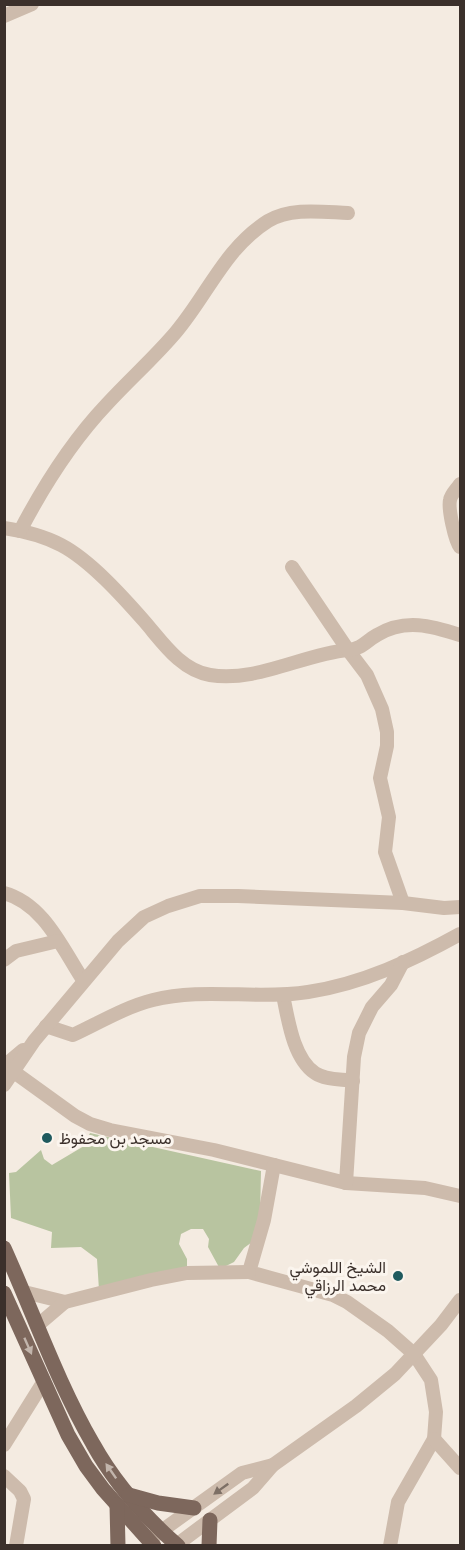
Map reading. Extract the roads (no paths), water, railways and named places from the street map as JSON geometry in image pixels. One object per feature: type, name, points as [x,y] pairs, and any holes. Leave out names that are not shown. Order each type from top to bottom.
[{"type":"main road","points":[[4,1248],[93,1445],[129,1496],[176,1545]]},
{"type":"main road","points":[[4,1293],[68,1435],[86,1466],[149,1544]]},
{"type":"main road","points":[[129,1496],[194,1508]]},
{"type":"main road","points":[[117,1505],[118,1545]]},
{"type":"main road","points":[[209,1545],[210,1520]]},
{"type":"street","points":[[4,16],[32,4]]},
{"type":"street","points":[[20,531],[43,488],[77,439],[176,332],[194,310],[233,250],[270,219],[296,212],[348,213]]},
{"type":"street","points":[[460,484],[450,497],[449,507],[455,541],[460,548]]},
{"type":"street","points":[[4,528],[60,544],[75,554],[137,613],[173,654],[199,673],[213,676],[241,675],[334,651],[362,647],[377,634],[415,624],[429,625],[460,635]]},
{"type":"street","points":[[292,567],[367,675],[382,709],[387,732],[387,746],[380,778],[389,817],[385,852],[403,903]]},
{"type":"street","points":[[4,893],[31,906],[43,918],[83,980]]},
{"type":"street","points":[[4,1085],[9,1069],[118,941],[144,917],[168,906],[200,896],[300,898],[460,908]]},
{"type":"street","points":[[45,1026],[73,1035],[154,999],[202,994],[304,993],[346,984],[403,962],[460,934]]},
{"type":"street","points":[[4,960],[16,951],[58,941]]},
{"type":"street","points":[[346,1183],[354,1057],[359,1033],[372,1006],[391,985],[403,962]]},
{"type":"street","points":[[283,994],[294,1045],[304,1061],[314,1072],[322,1076],[353,1081]]},
{"type":"street","points":[[9,1069],[75,1116],[90,1124],[119,1132],[214,1150],[346,1183],[425,1188],[460,1196]]},
{"type":"street","points":[[249,1272],[264,1220],[274,1165]]},
{"type":"street","points":[[38,1325],[65,1302],[172,1275],[249,1272],[333,1295],[370,1316],[414,1354],[431,1380],[436,1412],[434,1439],[398,1502],[390,1545]]},
{"type":"street","points":[[24,1292],[65,1302]]},
{"type":"street","points":[[176,1545],[253,1488],[273,1465],[356,1406],[395,1374],[460,1303]]},
{"type":"street","points":[[4,1445],[44,1382]]},
{"type":"street","points":[[434,1439],[460,1468]]},
{"type":"street","points":[[149,1544],[161,1530],[242,1473],[273,1465]]},
{"type":"street","points":[[4,1476],[20,1491],[24,1499],[16,1545]]},
{"type":"place","name":"مسجد بن محفوظ","points":[[47,1138]]},
{"type":"place","name":"الشيخ اللموشي محمد الرزاقي","points":[[398,1276]]}]
